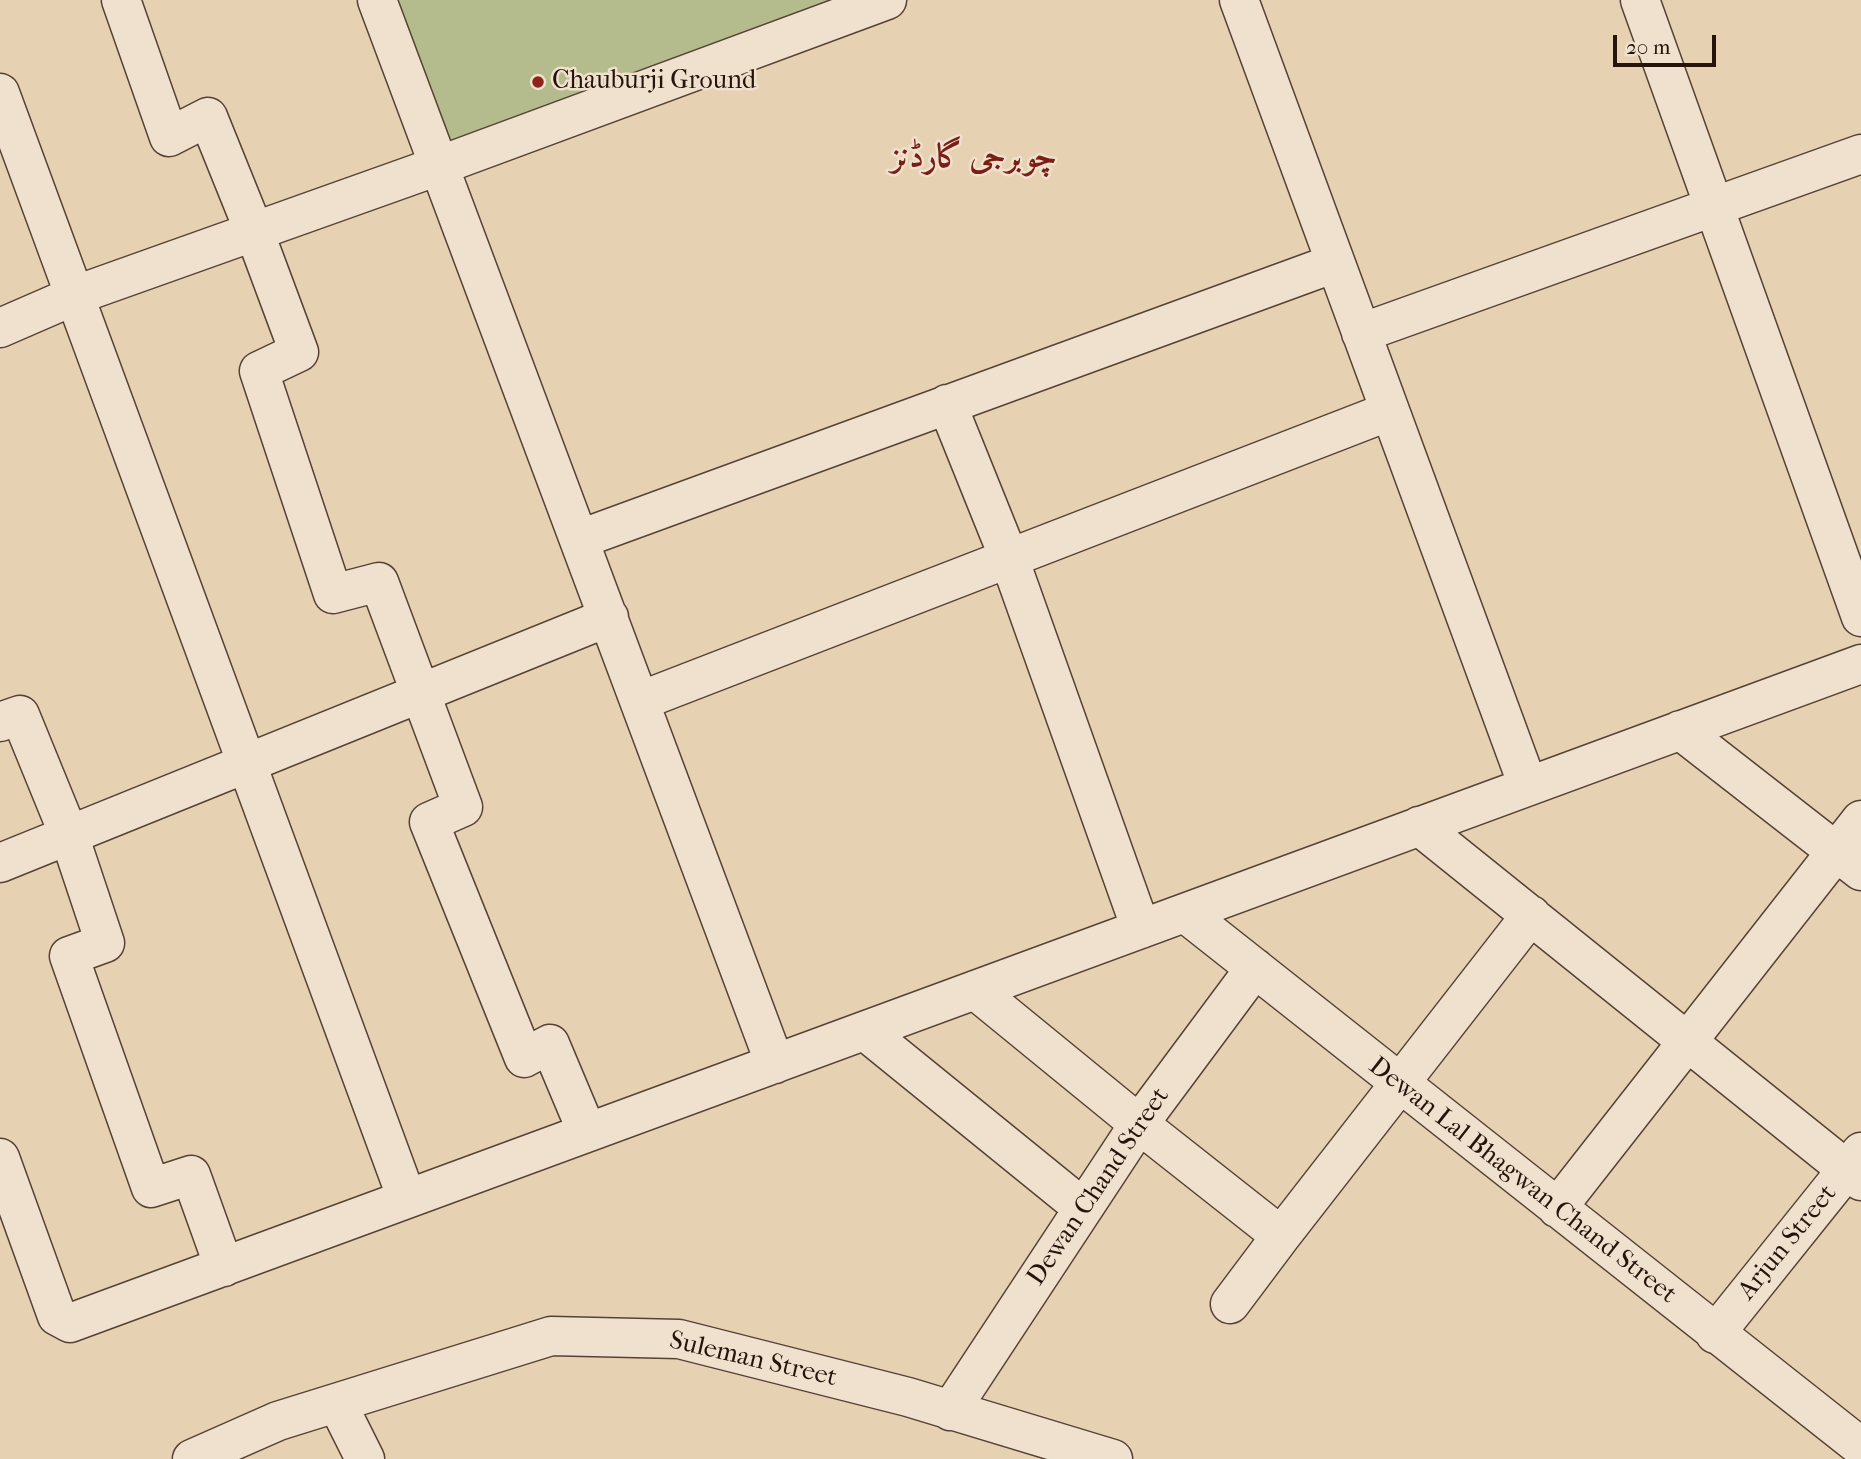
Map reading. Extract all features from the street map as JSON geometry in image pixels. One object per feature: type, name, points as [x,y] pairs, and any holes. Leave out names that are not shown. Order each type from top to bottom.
[{"type":"street","points":[[121,0],[169,137],[208,117],[299,352],[260,371],[332,594],[379,582],[463,807],[429,822],[524,1058],[550,1044],[587,1132]]},
{"type":"street","points":[[377,0],[441,165],[775,1064]]},
{"type":"street","points":[[0,328],[76,295],[441,165],[887,0]]},
{"type":"street","points":[[1239,0],[1528,786]]},
{"type":"street","points":[[1640,0],[1861,617]]},
{"type":"street","points":[[0,93],[407,1199]]},
{"type":"street","points":[[1361,333],[1861,154]]},
{"type":"street","points":[[580,539],[1335,263]]},
{"type":"street","points":[[947,404],[1009,558],[1141,929]]},
{"type":"street","points":[[640,701],[1390,411]]},
{"type":"street","points":[[0,863],[609,617]]},
{"type":"street","points":[[0,1158],[57,1316],[71,1323],[1861,664]]},
{"type":"street","points":[[0,722],[20,715],[69,835],[105,943],[69,956],[151,1188],[191,1175],[224,1267]]},
{"type":"street","points":[[1680,730],[1849,861]]},
{"type":"street","points":[[1557,1208],[1687,1042],[1849,861],[1861,820]]},
{"type":"street","points":[[1419,826],[1687,1042],[1856,1167]]},
{"type":"street","name":"Dewan Lal Bhagwan Chand Street","points":[[1185,913],[1861,1447]]},
{"type":"street","points":[[1230,1304],[1531,915]]},
{"type":"street","name":"Dewan Chand Street","points":[[950,1411],[1139,1124],[1255,968]]},
{"type":"street","points":[[975,990],[1280,1236]]},
{"type":"street","points":[[865,1031],[1083,1208]]},
{"type":"street","name":"Arjun Street","points":[[1715,1334],[1856,1167]]},
{"type":"street","name":"Suleman Street","points":[[192,1459],[278,1421],[551,1336],[679,1339],[908,1397],[1113,1459]]},
{"type":"street","points":[[337,1403],[365,1459]]},
{"type":"green space","name":"Chauburji Ground","points":[[383,0],[887,0],[441,165]]},
{"type":"place","name":"Chauburji Ground","points":[[538,82]]},
{"type":"district","name":"چوبرجی گارڈنز","points":[[974,159]]}]
